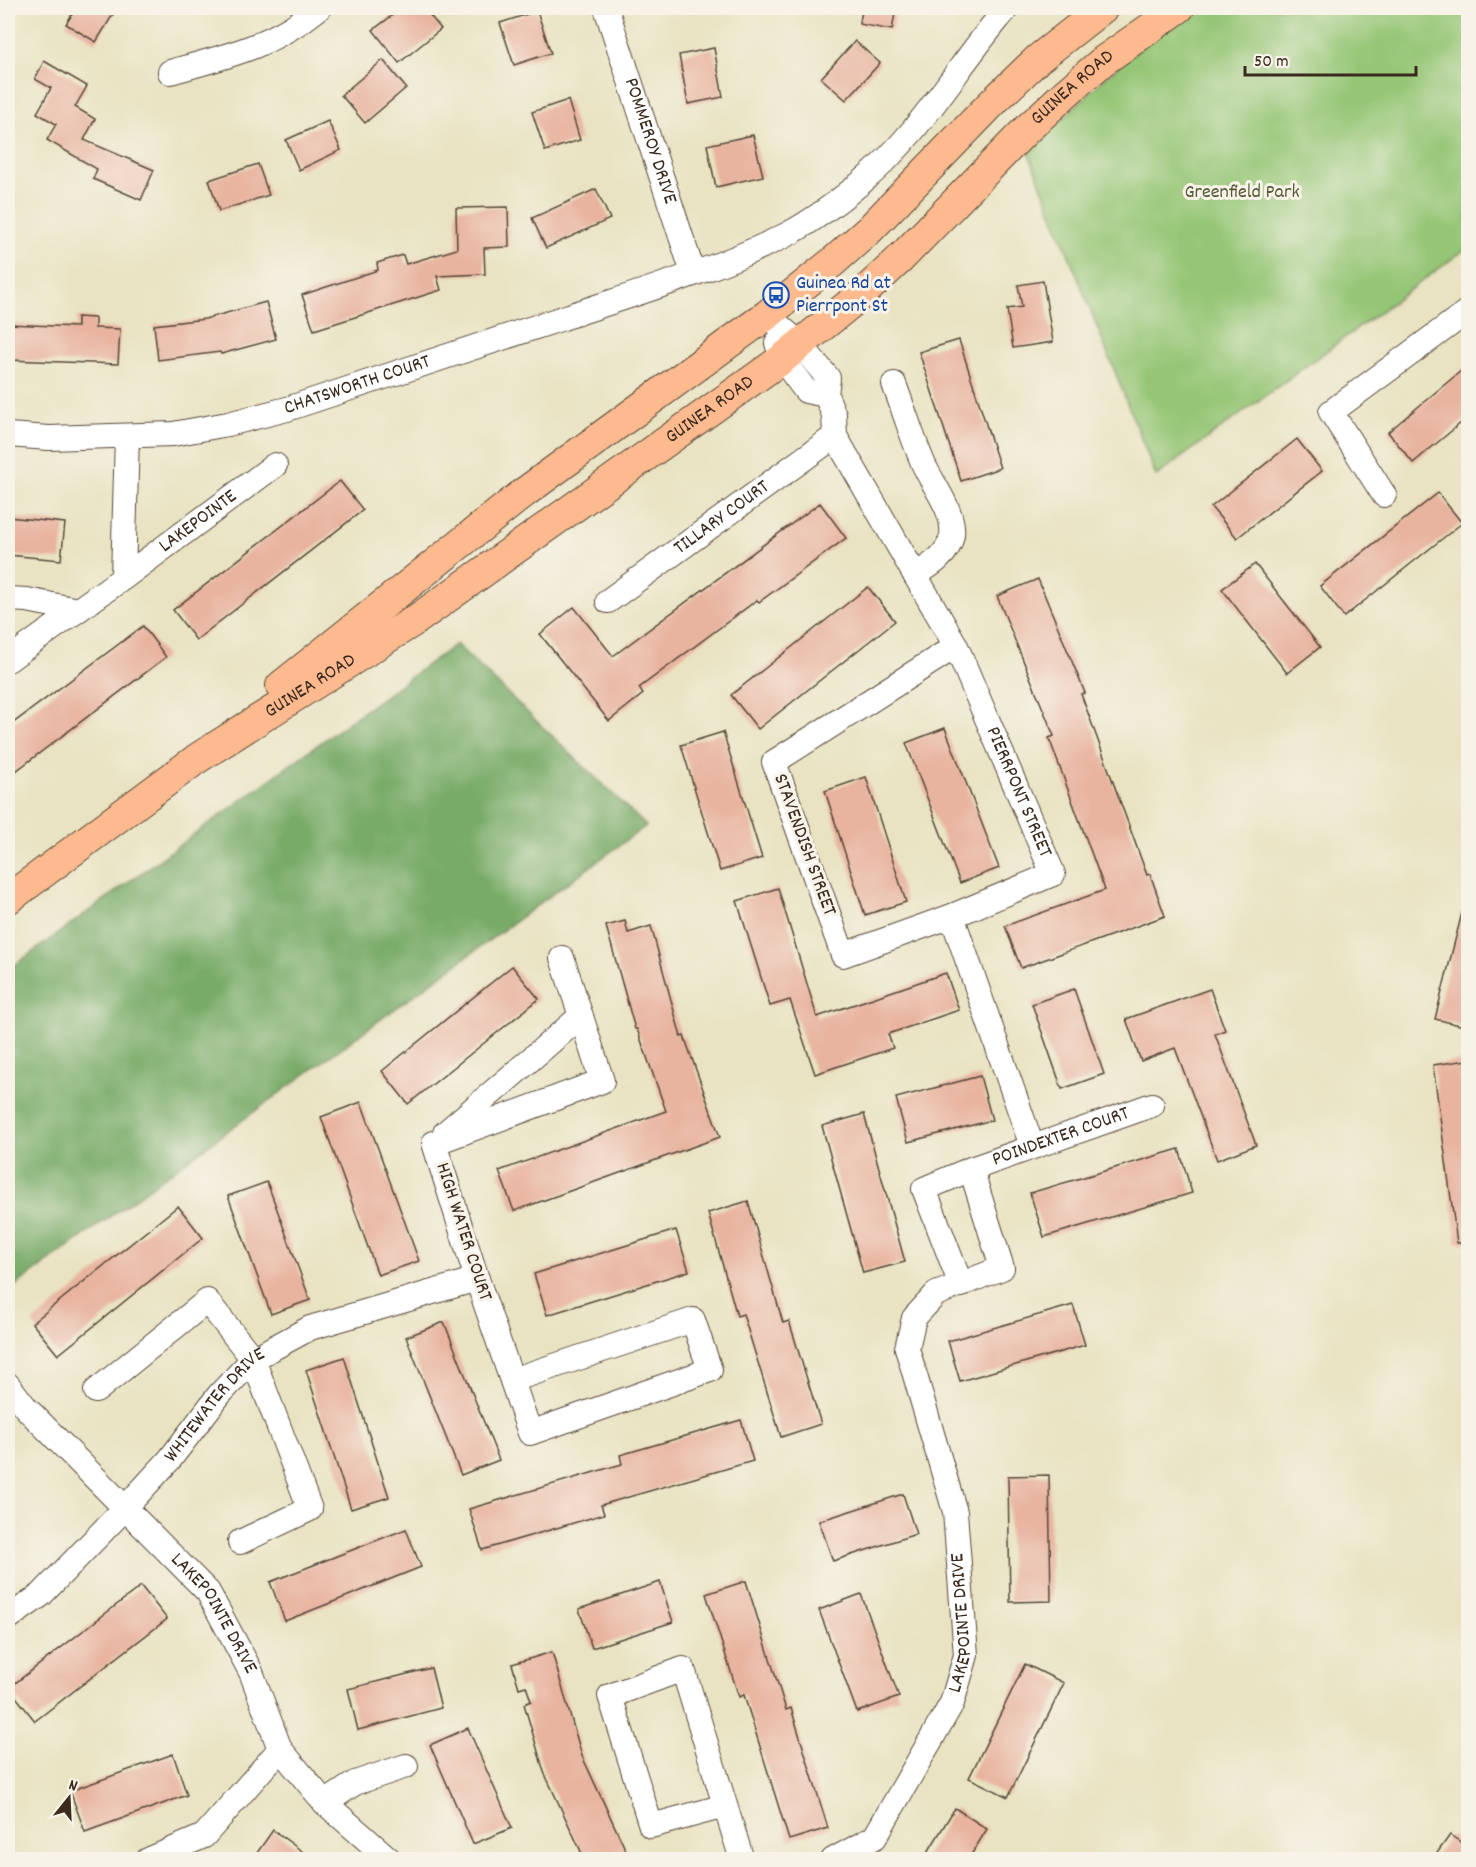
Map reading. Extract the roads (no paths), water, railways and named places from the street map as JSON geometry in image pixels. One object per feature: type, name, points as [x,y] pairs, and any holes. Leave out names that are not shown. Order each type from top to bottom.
[{"type":"main road","name":"GUINEA ROAD","points":[[198,758],[262,701],[525,492],[767,315],[834,261],[870,229],[1038,59],[1103,8]]},
{"type":"main road","name":"GUINEA ROAD","points":[[8,899],[198,758],[417,619],[791,352],[900,260],[1025,131],[1067,92],[1103,61],[1179,8]]},
{"type":"street","points":[[170,72],[235,54],[275,38],[319,8]]},
{"type":"street","name":"POMMEROY DRIVE","points":[[606,8],[693,273]]},
{"type":"street","points":[[693,273],[747,253],[790,233],[823,213],[864,181],[918,125],[1007,8]]},
{"type":"street","name":"CHATSWORTH COURT","points":[[8,435],[49,438],[173,434],[228,424],[287,409],[693,273]]},
{"type":"street","points":[[1384,495],[1331,412],[1468,311]]},
{"type":"street","name":"PIERRPONT STREET","points":[[767,315],[791,352],[806,391],[826,395],[834,416],[835,436],[956,646],[1053,874],[952,916]]},
{"type":"street","points":[[894,384],[923,464],[942,498],[950,519],[952,536],[945,551],[936,562],[915,575]]},
{"type":"street","points":[[8,660],[123,578],[127,436]]},
{"type":"street","name":"TILLARY COURT","points":[[608,601],[835,436]]},
{"type":"street","name":"LAKEPOINTE","points":[[123,578],[275,465]]},
{"type":"street","points":[[8,599],[27,600],[78,610]]},
{"type":"street","name":"STAVENDISH STREET","points":[[952,916],[843,955],[774,762],[956,646]]},
{"type":"street","points":[[952,916],[1032,1146]]},
{"type":"street","name":"HIGH WATER COURT","points":[[512,1380],[693,1320],[710,1370],[530,1433],[477,1279],[434,1143],[603,1081],[562,958]]},
{"type":"street","points":[[434,1143],[581,1016]]},
{"type":"street","name":"POINDEXTER COURT","points":[[961,1285],[924,1189],[1032,1146],[1152,1106]]},
{"type":"street","name":"POINDEXTER COURT","points":[[907,1348],[914,1318],[936,1293],[1002,1268],[971,1169]]},
{"type":"street","name":"WHITEWATER DRIVE","points":[[8,1618],[41,1595],[126,1507],[170,1459],[219,1395],[253,1359],[310,1328],[477,1279]]},
{"type":"street","points":[[96,1391],[207,1301],[253,1359],[310,1509],[240,1542]]},
{"type":"street","name":"LAKEPOINTE DRIVE","points":[[833,1860],[875,1838],[952,1703],[966,1655],[955,1512],[907,1348]]},
{"type":"street","name":"LAKEPOINTE DRIVE","points":[[8,1385],[26,1408],[208,1592],[251,1672],[280,1749],[325,1803],[390,1860]]},
{"type":"street","points":[[725,1806],[651,1826],[610,1696],[683,1669],[742,1860]]},
{"type":"street","points":[[148,1860],[204,1836],[280,1749]]},
{"type":"street","points":[[325,1803],[355,1783],[406,1766]]},
{"type":"place","name":"Guinea Rd at Pierrpont St","points":[[776,295]]},
{"type":"park label","name":"Greenfield Park","points":[[1242,193]]}]
